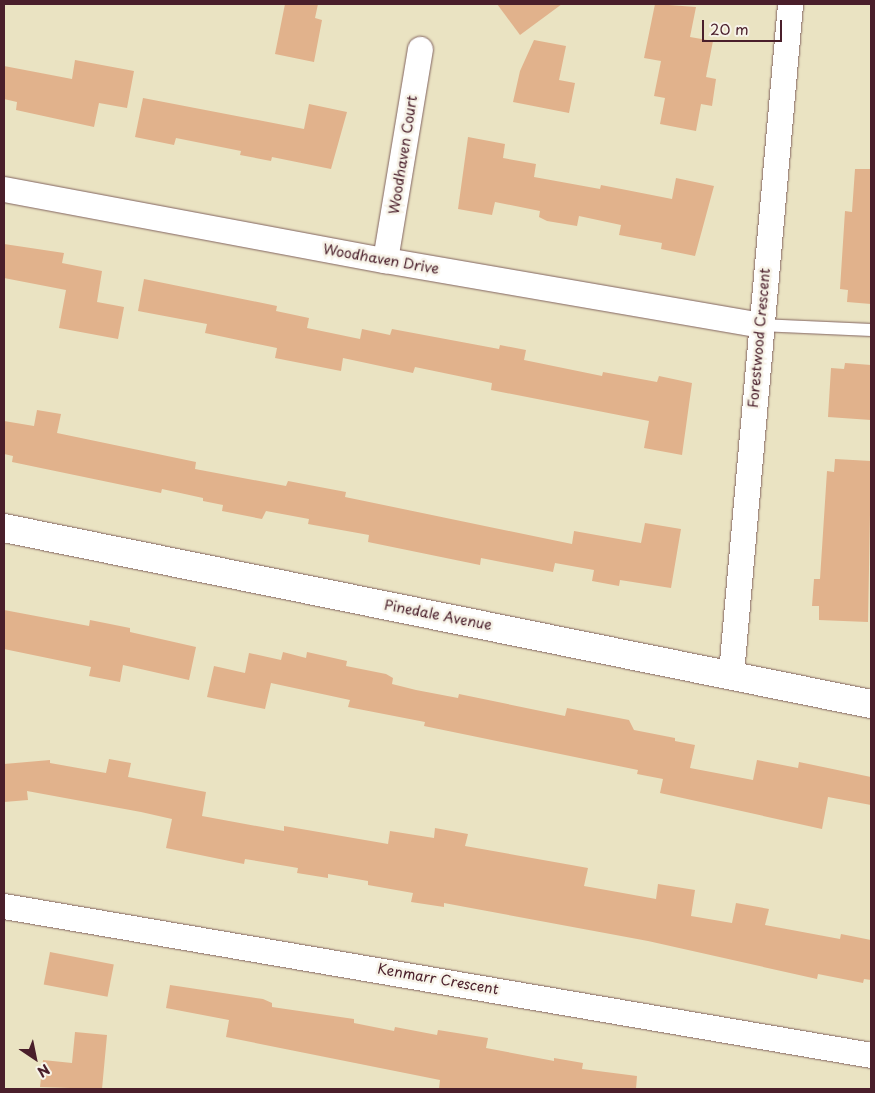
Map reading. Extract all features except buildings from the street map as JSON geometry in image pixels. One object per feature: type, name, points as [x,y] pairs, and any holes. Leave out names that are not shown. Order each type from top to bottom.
[{"type":"street","name":"Forestwood Crescent","points":[[731,673],[760,325],[790,4]]},
{"type":"street","name":"Woodhaven Court","points":[[385,260],[420,49]]},
{"type":"street","name":"Woodhaven Drive","points":[[4,189],[385,260],[760,325]]},
{"type":"street","name":"Pinedale Avenue","points":[[4,528],[731,673],[871,704]]},
{"type":"street","name":"Kenmarr Crescent","points":[[4,906],[871,1055]]},
{"type":"lane","points":[[760,325],[871,330]]}]
